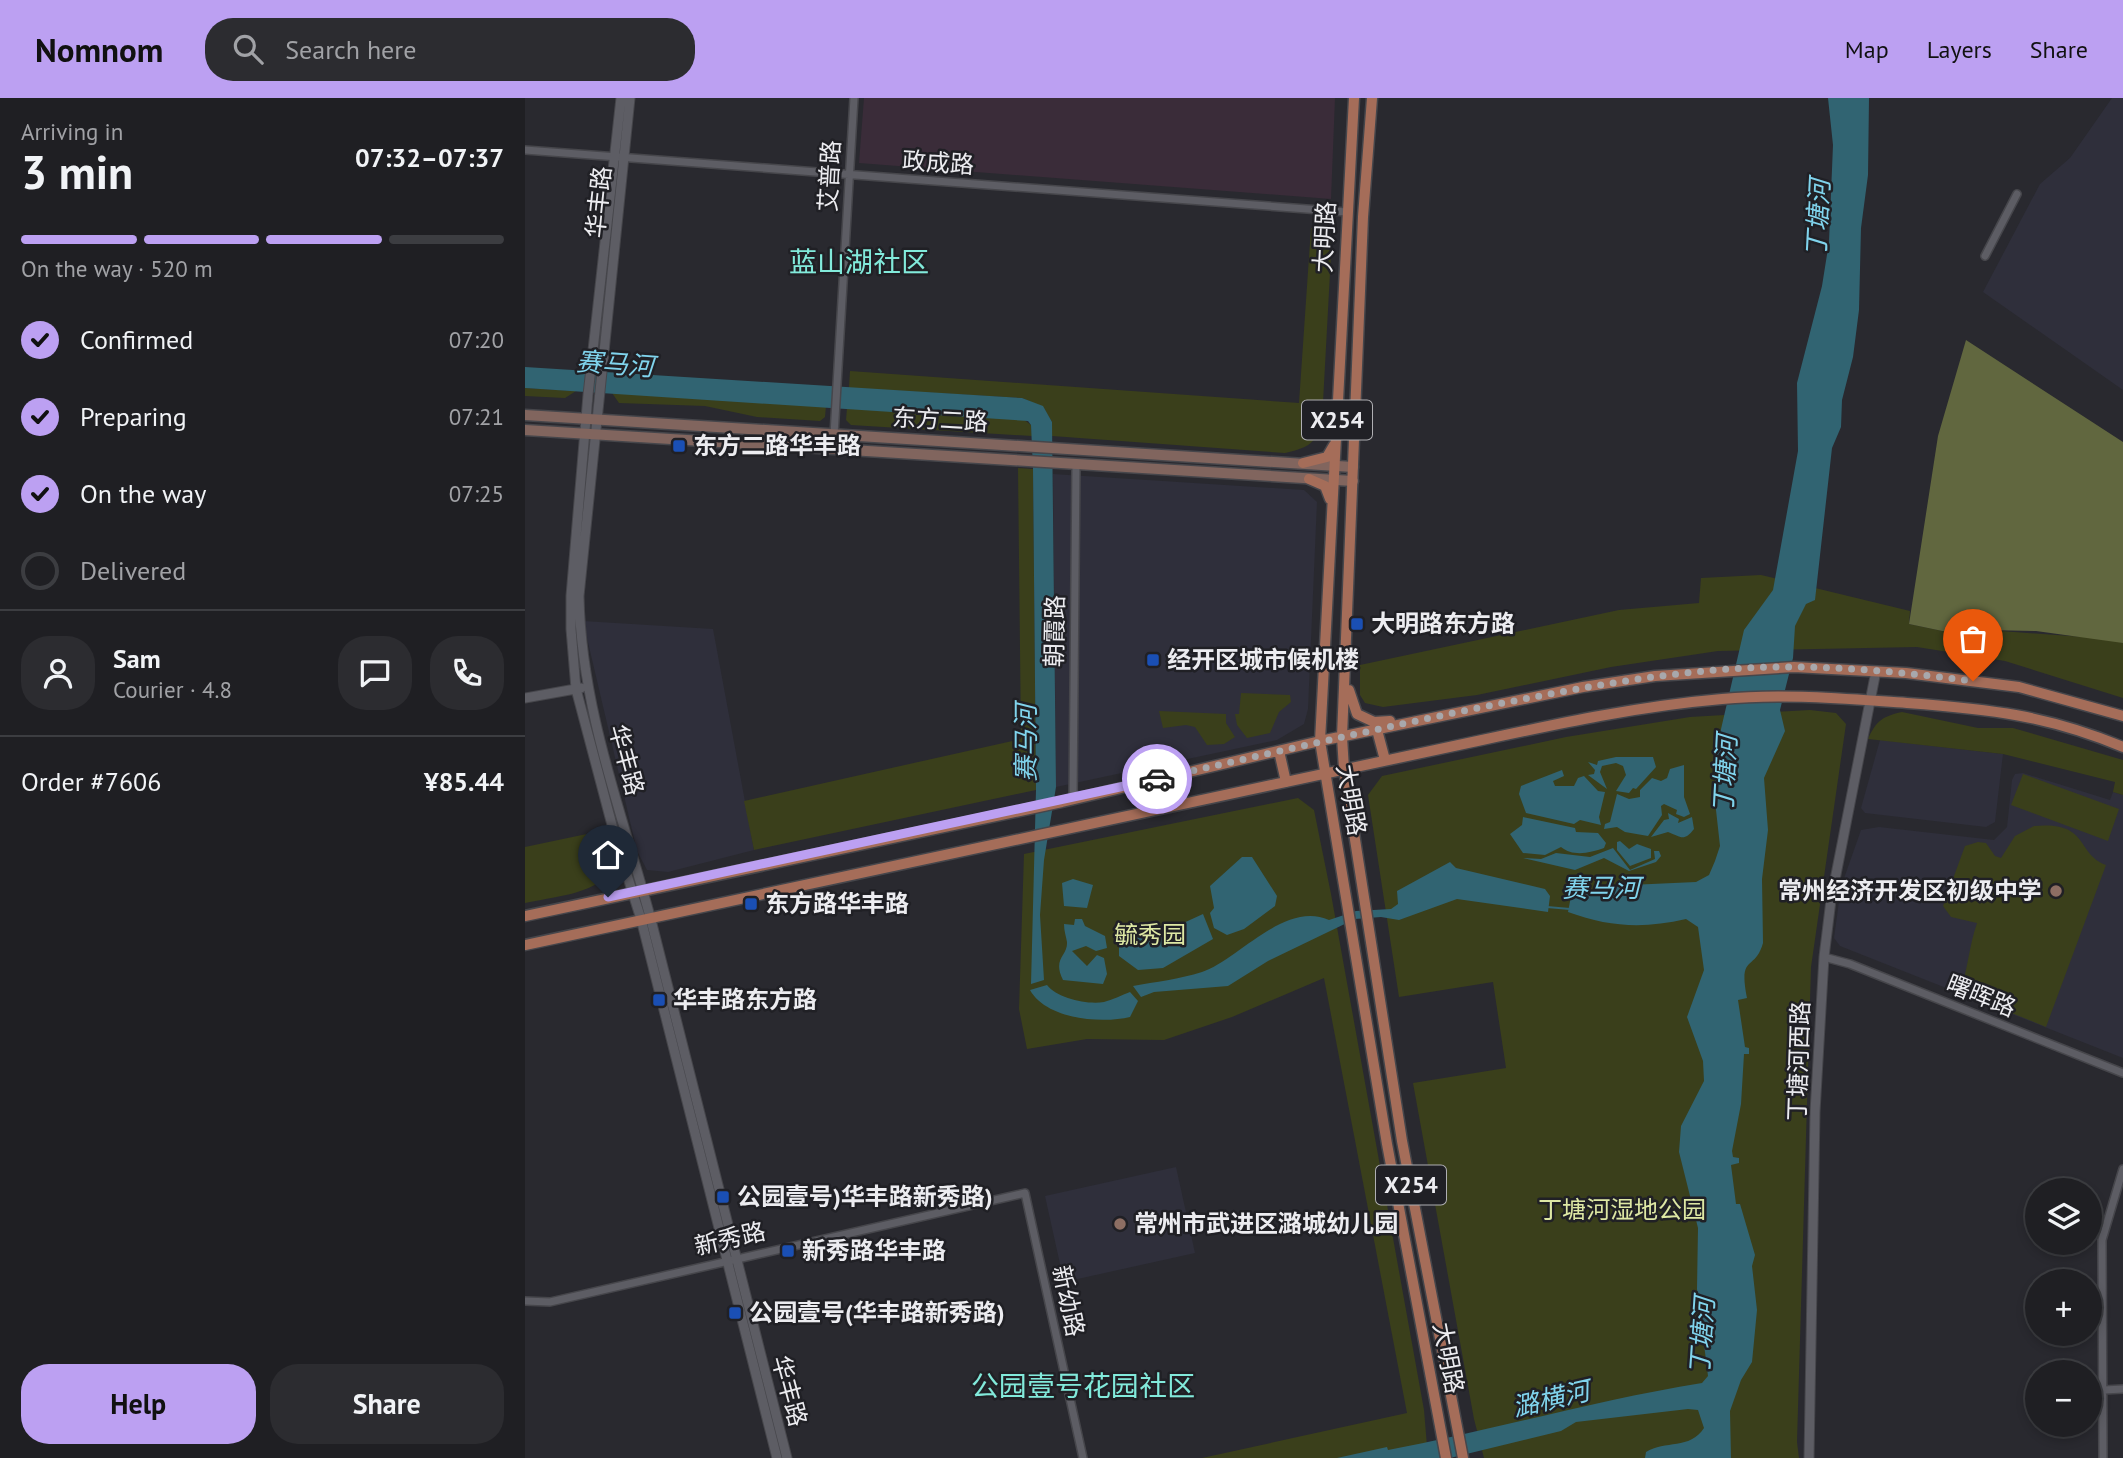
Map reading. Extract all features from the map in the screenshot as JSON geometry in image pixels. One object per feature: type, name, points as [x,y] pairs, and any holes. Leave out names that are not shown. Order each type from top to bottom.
[{"type":"main road","name":"大明路","points":[[1354,98],[1320,741],[1387,1144],[1446,1458]]},
{"type":"main road","name":"大明路","points":[[1372,98],[1363,217],[1342,737],[1344,769],[1402,1141],[1463,1458]]},
{"type":"main road","name":"东方二路","points":[[525,415],[1353,467]]},
{"type":"main road","name":"东方二路","points":[[525,430],[1353,481]]},
{"type":"main road","points":[[1303,463],[1327,457],[1336,439]]},
{"type":"main road","points":[[1308,479],[1325,486],[1332,508]]},
{"type":"main road","points":[[525,916],[1018,811],[1320,741],[1583,687],[1733,669],[1794,667],[1876,671],[2018,687],[2123,716]]},
{"type":"main road","points":[[1345,669],[1351,702],[1357,714],[1374,722],[1424,719]]},
{"type":"main road","points":[[525,945],[1611,713],[1724,698],[1872,701],[1999,710],[2049,721],[2123,747]]},
{"type":"main road","points":[[1377,730],[1385,761]]},
{"type":"main road","points":[[1279,751],[1286,782]]},
{"type":"street","name":"华丰路","points":[[592,421],[600,396],[603,365],[621,98]]},
{"type":"street","name":"华丰路","points":[[630,98],[618,158],[591,365],[588,396],[592,421],[591,436],[571,596],[581,688],[645,918],[731,1259],[777,1458]]},
{"type":"street","name":"艾普路","points":[[834,435],[854,98]]},
{"type":"street","name":"政成路","points":[[525,150],[1347,212]]},
{"type":"street","points":[[1985,256],[2017,194]]},
{"type":"street","name":"朝霞路","points":[[1067,800],[1076,464]]},
{"type":"street","name":"丁塘河西路","points":[[1809,1458],[1815,1112],[1823,957],[1831,900],[1876,671]]},
{"type":"street","points":[[525,698],[581,688]]},
{"type":"street","name":"曙晖路","points":[[1823,957],[1850,964],[2123,1073]]},
{"type":"street","points":[[2103,1458],[2102,1240],[2123,1169]]},
{"type":"street","name":"新秀路","points":[[525,1301],[549,1302],[1025,1193]]},
{"type":"street","name":"新幼路","points":[[1025,1193],[1083,1458]]},
{"type":"street","name":"华丰路","points":[[731,1259],[787,1458]]},
{"type":"street","points":[[2104,1390],[2123,1390]]},
{"type":"shaded area","points":[[864,98],[1335,98],[1331,199],[859,163]]},
{"type":"shaded area","points":[[2112,98],[2123,98],[2123,390],[1983,292],[2040,184],[2070,158]]},
{"type":"shaded area","points":[[1053,474],[1304,490],[1317,502],[1308,709],[1304,724],[1277,740],[1056,787]]},
{"type":"shaded area","points":[[583,621],[713,629],[754,850],[668,872],[647,870],[637,851]]},
{"type":"shaded area","points":[[1880,740],[2003,754],[1995,822],[1986,827],[1865,813],[1861,808]]},
{"type":"shaded area","name":"常州经济开发区初级中学","points":[[2023,773],[2110,800],[2113,792],[2123,795],[2123,1058],[1840,946],[1834,938],[1841,887],[1861,830],[1879,827],[1994,840],[2007,827],[2012,780],[2015,774]]},
{"type":"shaded area","name":"常州市武进区潞城幼儿园","points":[[1176,1167],[1195,1253],[1064,1282],[1045,1196]]},
{"type":"green space","points":[[1311,228],[1323,228],[1332,236],[1322,421],[1314,440],[1300,449],[1285,453],[1052,436],[1052,422],[1043,407],[1022,398],[849,388],[850,371],[1299,403]]},
{"type":"green space","points":[[1966,340],[2123,442],[2123,643],[2036,631],[1987,630],[1971,637],[1909,624],[1938,436]]},
{"type":"green space","points":[[525,388],[576,391],[565,398],[525,396]]},
{"type":"green space","points":[[612,393],[826,406],[825,417],[820,421],[757,417],[705,406],[619,403]]},
{"type":"green space","points":[[847,408],[1023,419],[1031,425],[1032,436],[851,425],[846,420]]},
{"type":"green space","points":[[1018,468],[1033,469],[1036,790],[754,850],[744,801],[1021,739]]},
{"type":"green space","points":[[1761,575],[1910,611],[1909,624],[1971,637],[1987,630],[2112,639],[2123,643],[2123,698],[2005,661],[1917,647],[1718,651],[1611,667],[1477,695],[1383,707],[1365,703],[1360,695],[1360,665],[1619,610],[1699,603],[1701,578]]},
{"type":"green space","points":[[1241,693],[1290,695],[1291,702],[1279,712],[1270,733],[1247,738],[1237,725],[1235,714],[1239,714]]},
{"type":"green space","name":"丁塘河湿地公园","points":[[1810,710],[1836,713],[1846,724],[1811,967],[1797,1442],[1799,1458],[1484,1458],[1474,1419],[1413,1083],[1506,1068],[1493,982],[1399,997],[1368,795],[1382,776],[1566,737],[1690,717]]},
{"type":"green space","points":[[1159,711],[1226,714],[1226,723],[1235,737],[1224,744],[1207,745],[1195,727],[1186,725],[1163,728]]},
{"type":"green space","points":[[1902,712],[1978,728],[2013,728],[2123,760],[2123,795],[2113,792],[2115,782],[2003,754],[1868,739],[1881,720]]},
{"type":"green space","points":[[2023,774],[2119,809],[2108,841],[2011,805]]},
{"type":"green space","name":"毓秀园","points":[[1298,798],[1314,810],[1331,894],[1424,1410],[1428,1458],[1202,1458],[1407,1413],[1324,978],[1232,1017],[1164,1040],[1087,1039],[1027,1049],[1019,1009],[1024,854]]},
{"type":"green space","points":[[2034,826],[2065,828],[2079,839],[2096,860],[2106,865],[2046,1027],[1960,992],[1977,923],[1951,917],[1943,906],[1965,846],[1978,842],[1986,843],[1995,856],[2001,858],[2015,836]]},
{"type":"green space","points":[[601,831],[610,872],[603,880],[571,894],[525,903],[525,847]]},
{"type":"water","name":"丁塘河","points":[[1828,98],[1869,98],[1868,175],[1861,228],[1859,310],[1853,357],[1842,400],[1841,427],[1832,448],[1815,600],[1806,604],[1795,626],[1793,658],[1780,710],[1785,731],[1764,778],[1768,830],[1762,879],[1763,943],[1756,958],[1746,968],[1747,998],[1738,1000],[1745,1047],[1749,1048],[1749,1054],[1744,1054],[1741,1104],[1732,1151],[1733,1157],[1739,1158],[1739,1163],[1731,1165],[1736,1204],[1740,1204],[1755,1255],[1752,1266],[1757,1310],[1752,1362],[1741,1380],[1730,1411],[1731,1458],[1645,1458],[1646,1452],[1653,1448],[1685,1442],[1698,1435],[1704,1428],[1698,1410],[1688,1409],[1576,1422],[1561,1431],[1450,1458],[1337,1458],[1387,1447],[1388,1450],[1702,1383],[1708,1376],[1697,1289],[1698,1228],[1679,1152],[1681,1126],[1704,1081],[1703,1061],[1687,1017],[1704,970],[1698,927],[1686,919],[1626,925],[1598,921],[1568,912],[1571,896],[1607,886],[1696,882],[1709,875],[1720,846],[1714,792],[1718,742],[1744,630],[1773,590],[1798,451],[1797,383],[1822,286],[1829,242],[1833,145]]},
{"type":"water","points":[[525,367],[1022,398],[1043,406],[1052,422],[1056,787],[1044,860],[1040,915],[1044,980],[1031,984],[1036,790],[1033,469],[1031,425],[1028,421],[525,388]]},
{"type":"water","points":[[1616,757],[1653,757],[1656,767],[1629,793],[1616,791],[1626,775],[1623,766],[1616,763],[1602,766],[1600,772],[1607,789],[1588,775],[1594,774],[1595,770],[1588,762],[1597,765],[1598,761]]},
{"type":"water","points":[[1684,765],[1684,797],[1690,814],[1684,817],[1676,814],[1677,810],[1664,804],[1661,806],[1662,815],[1648,836],[1625,832],[1617,827],[1604,829],[1605,824],[1610,822],[1617,794],[1629,799],[1640,797],[1640,790],[1652,778],[1661,781],[1667,778],[1670,769]]},
{"type":"water","points":[[1562,770],[1564,776],[1553,781],[1555,786],[1574,786],[1578,778],[1584,776],[1598,791],[1605,792],[1599,817],[1601,825],[1580,820],[1574,824],[1526,813],[1519,794],[1521,786]]},
{"type":"water","points":[[1668,813],[1679,819],[1678,823],[1692,817],[1694,829],[1685,837],[1668,832],[1651,837],[1664,820],[1669,819]]},
{"type":"water","points":[[1523,817],[1575,828],[1576,832],[1598,833],[1606,843],[1604,848],[1587,853],[1571,852],[1561,847],[1545,855],[1523,853],[1510,834],[1522,825]]},
{"type":"water","points":[[1620,841],[1629,849],[1637,844],[1651,849],[1651,858],[1630,866],[1617,850],[1617,842]]},
{"type":"water","points":[[1613,848],[1630,870],[1655,859],[1654,851],[1659,851],[1661,856],[1656,862],[1629,871],[1604,858],[1575,870],[1523,858],[1541,859],[1556,853],[1590,857]]},
{"type":"water","points":[[1242,857],[1252,857],[1277,896],[1275,906],[1244,929],[1227,935],[1214,928],[1210,913],[1214,908],[1210,886]]},
{"type":"water","points":[[1450,862],[1456,868],[1545,889],[1550,896],[1548,912],[1457,899],[1399,920],[1381,917],[1355,919],[1268,961],[1228,986],[1154,992],[1141,997],[1133,986],[1202,972],[1216,966],[1279,924],[1296,918],[1312,916],[1329,920],[1356,911],[1391,909],[1398,904],[1397,891]]},
{"type":"water","points":[[1073,879],[1093,885],[1087,908],[1064,906],[1062,883]]},
{"type":"water","points":[[1203,914],[1213,939],[1163,968],[1138,970],[1119,956],[1119,947],[1129,938],[1155,936]]},
{"type":"water","points":[[1075,919],[1082,919],[1085,926],[1105,936],[1107,948],[1096,951],[1086,946],[1072,951],[1087,966],[1097,955],[1104,958],[1107,974],[1103,984],[1063,980],[1059,967],[1067,947],[1064,924],[1074,925]]},
{"type":"water","points":[[1047,985],[1058,994],[1081,1001],[1104,1002],[1130,992],[1138,1001],[1130,1017],[1104,1020],[1075,1017],[1048,1007],[1030,990]]},
{"type":"waterway","name":"赛马河","points":[[1547,907],[1570,909]]},
{"type":"way so far","points":[[1157,779],[1320,741],[1583,687],[1655,676],[1794,667],[1906,673],[1973,681]]},
{"type":"place","name":"东方二路华丰路","points":[[679,446]]},
{"type":"place","name":"大明路东方路","points":[[1357,624]]},
{"type":"place","name":"经开区城市候机楼","points":[[1153,660]]},
{"type":"place","name":"常州经济开发区初级中学","points":[[2056,891]]},
{"type":"place","name":"东方路华丰路","points":[[751,904]]},
{"type":"place","name":"华丰路东方路","points":[[659,1000]]},
{"type":"place","name":"公园壹号)华丰路新秀路)","points":[[723,1197]]},
{"type":"place","name":"常州市武进区潞城幼儿园","points":[[1120,1224]]},
{"type":"place","name":"新秀路华丰路","points":[[788,1251]]},
{"type":"place","name":"公园壹号(华丰路新秀路)","points":[[735,1313]]},
{"type":"district","name":"蓝山湖社区","points":[[859,262]]},
{"type":"district","name":"公园壹号花园社区","points":[[1083,1386]]},
{"type":"route","points":[[608,897],[1157,779]]},
{"type":"water label","name":"潞横河","points":[[1551,1399]]}]
